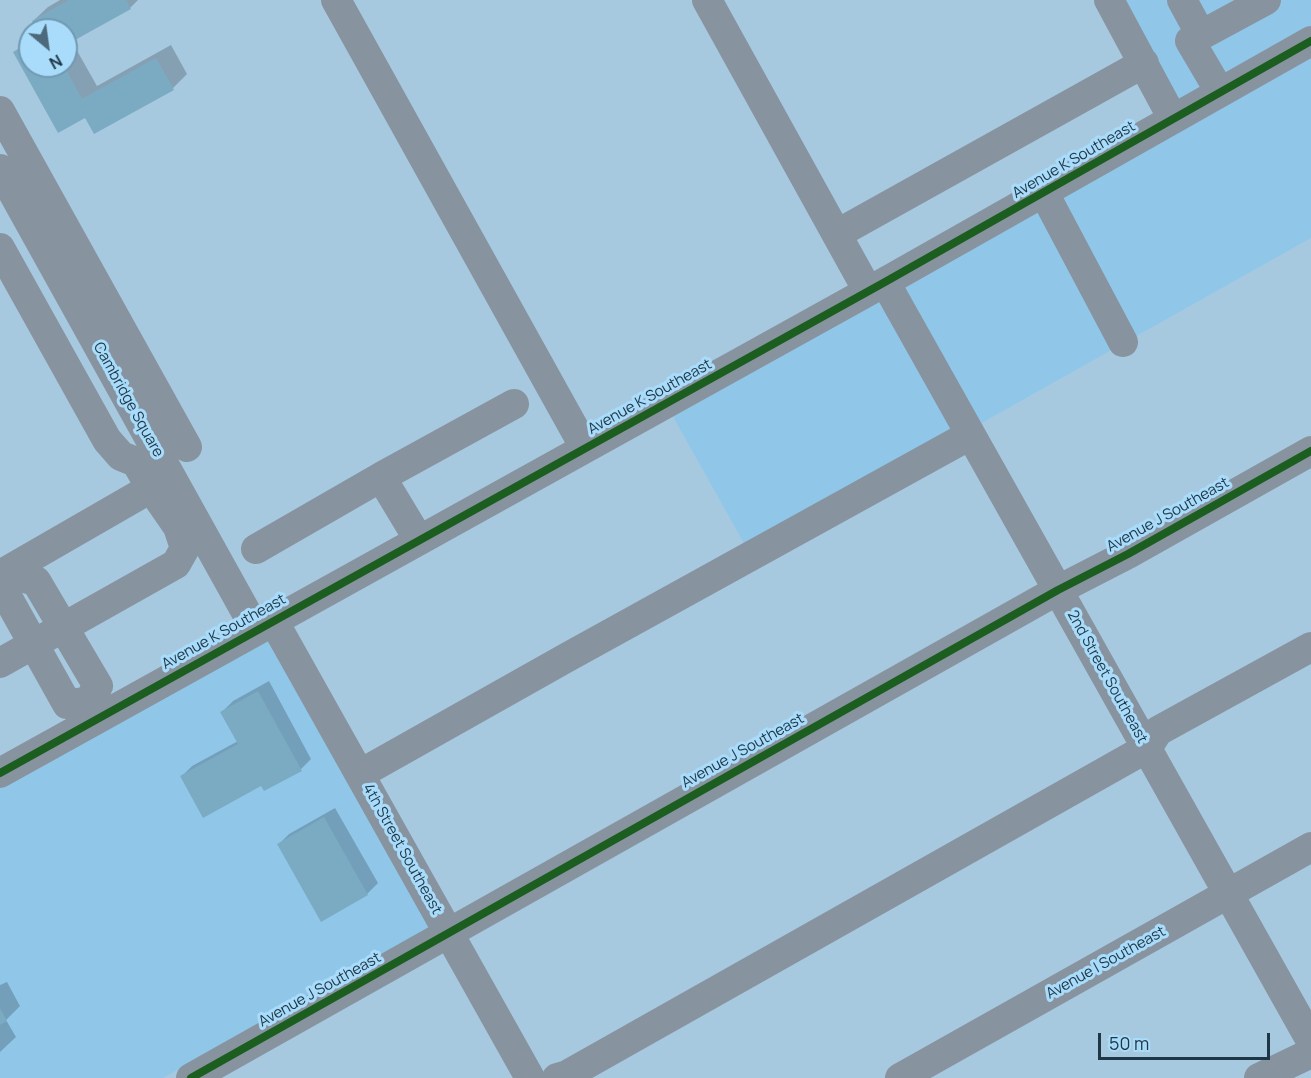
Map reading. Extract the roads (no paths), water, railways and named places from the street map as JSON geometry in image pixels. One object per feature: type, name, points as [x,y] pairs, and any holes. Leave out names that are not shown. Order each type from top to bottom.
[{"type":"street","points":[[336,0],[585,448]]},
{"type":"street","points":[[707,0],[837,234],[877,287]]},
{"type":"street","points":[[1109,0],[1173,119]]},
{"type":"street","points":[[1182,0],[1201,35]]},
{"type":"street","points":[[1220,92],[1190,41],[1266,0]]},
{"type":"street","name":"Avenue K Southeast","points":[[0,773],[93,710],[265,625],[877,287],[1311,41]]},
{"type":"street","points":[[837,234],[1144,63]]},
{"type":"street","points":[[0,111],[187,447]]},
{"type":"street","name":"Cambridge Square","points":[[3,181],[265,625]]},
{"type":"street","points":[[1044,193],[1123,342]]},
{"type":"street","points":[[0,248],[107,440],[121,456],[136,462],[178,527],[185,548],[176,564],[0,663]]},
{"type":"street","name":"2nd Street Southeast","points":[[877,287],[970,435],[1311,1041]]},
{"type":"street","points":[[256,549],[513,404]]},
{"type":"street","points":[[360,774],[970,435]]},
{"type":"street","name":"Avenue J Southeast","points":[[191,1078],[1058,590],[1128,554],[1311,451]]},
{"type":"street","points":[[381,477],[419,540]]},
{"type":"street","points":[[7,573],[152,488]]},
{"type":"street","points":[[7,573],[36,581],[98,686],[93,710],[67,704],[5,593],[7,573]]},
{"type":"street","name":"4th Street Southeast","points":[[265,625],[360,774],[530,1078]]},
{"type":"street","points":[[557,1078],[567,1075],[1147,748],[1158,731],[1311,647]]},
{"type":"street","name":"Avenue I Southeast","points":[[900,1078],[1311,848]]},
{"type":"street","points":[[1259,1078],[1311,1053]]}]
